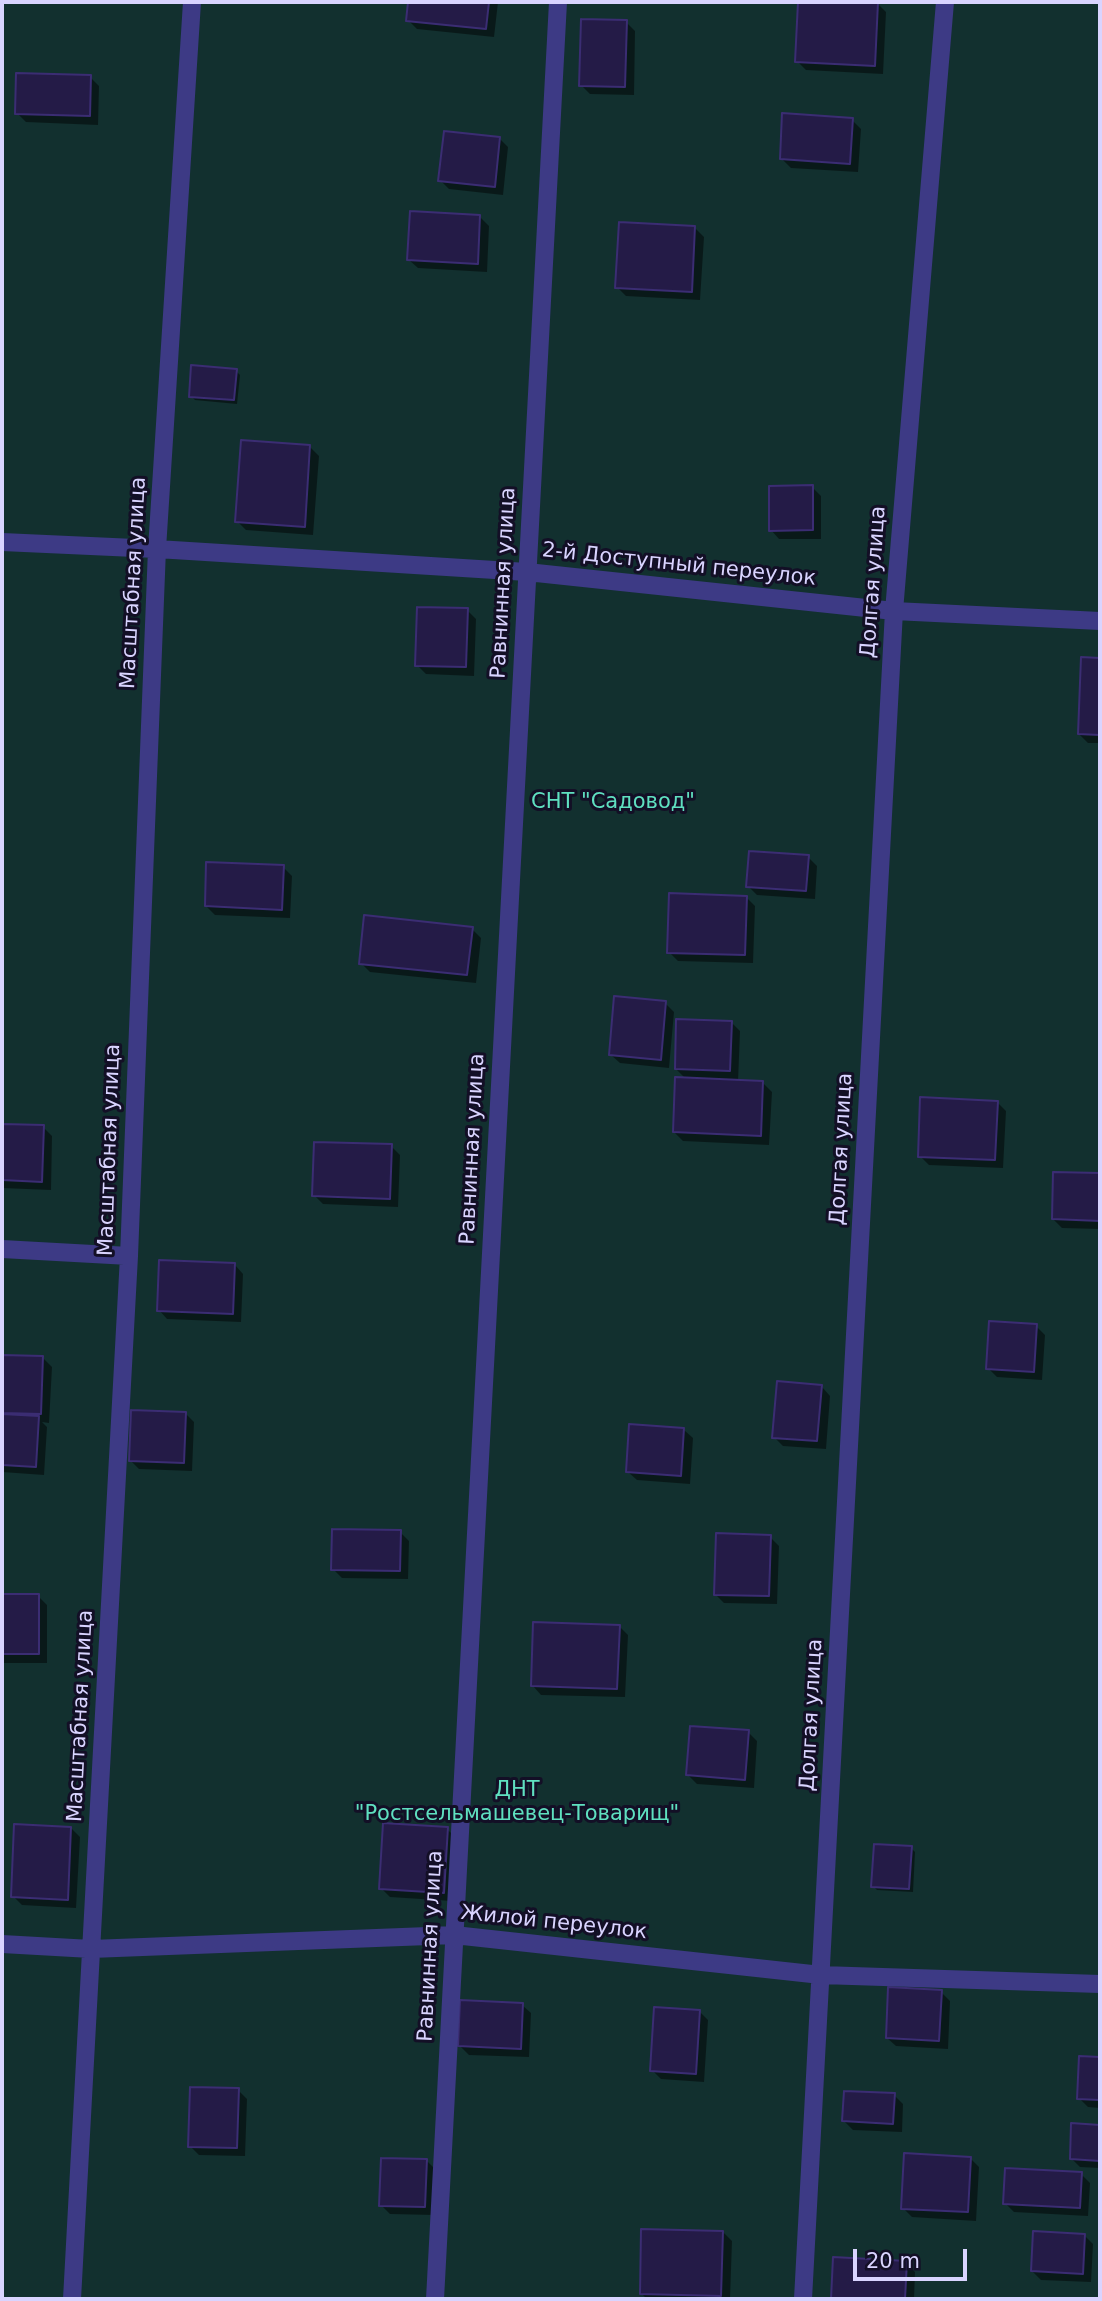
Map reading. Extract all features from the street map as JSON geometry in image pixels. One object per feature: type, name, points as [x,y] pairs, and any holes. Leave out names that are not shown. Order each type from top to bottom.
[{"type":"lane","name":"Масштабная улица","points":[[72,2299],[128,1256],[157,549],[192,2]]},
{"type":"lane","name":"Равнинная улица","points":[[435,2299],[558,2]]},
{"type":"lane","name":"Долгая улица","points":[[803,2299],[894,611],[945,2]]},
{"type":"lane","name":"2-й Доступный переулок","points":[[2,542],[527,572],[894,611],[1100,621]]},
{"type":"lane","points":[[2,1249],[128,1256]]},
{"type":"lane","name":"Жилой переулок","points":[[2,1944],[91,1949],[454,1935],[821,1975],[1100,1984]]},
{"type":"green space","points":[[2,2],[1100,2],[1100,2299],[2,2299]]},
{"type":"building","points":[[408,2],[489,2],[486,29],[406,21]]},
{"type":"building","points":[[798,2],[878,2],[875,66],[795,62]]},
{"type":"building","points":[[581,19],[627,20],[625,87],[579,86]]},
{"type":"building","points":[[16,73],[91,75],[90,116],[15,114]]},
{"type":"building","points":[[782,113],[853,118],[850,164],[780,159]]},
{"type":"building","points":[[444,131],[500,137],[495,187],[438,181]]},
{"type":"building","points":[[410,211],[480,215],[478,264],[407,260]]},
{"type":"building","points":[[619,222],[695,226],[692,292],[615,288]]},
{"type":"building","points":[[191,365],[237,369],[234,400],[189,397]]},
{"type":"building","points":[[241,440],[310,445],[305,527],[235,522]]},
{"type":"building","points":[[813,485],[813,530],[769,531],[769,486]]},
{"type":"building","points":[[417,607],[468,608],[466,667],[415,666]]},
{"type":"building","points":[[1081,657],[1100,658],[1100,735],[1078,734]]},
{"type":"building","points":[[749,851],[809,855],[806,891],[746,887]]},
{"type":"building","points":[[206,862],[284,865],[282,910],[205,906]]},
{"type":"building","points":[[669,893],[747,896],[745,955],[667,953]]},
{"type":"building","points":[[364,915],[473,927],[467,975],[359,964]]},
{"type":"building","points":[[614,996],[666,1001],[661,1060],[609,1055]]},
{"type":"building","points":[[676,1019],[732,1021],[730,1071],[675,1069]]},
{"type":"building","points":[[675,1077],[763,1081],[761,1136],[673,1132]]},
{"type":"building","points":[[920,1097],[998,1101],[995,1160],[918,1157]]},
{"type":"building","points":[[2,1124],[44,1125],[42,1182],[2,1180]]},
{"type":"building","points":[[314,1142],[392,1144],[390,1199],[312,1196]]},
{"type":"building","points":[[1053,1172],[1100,1173],[1100,1221],[1052,1219]]},
{"type":"building","points":[[159,1260],[235,1263],[233,1314],[157,1311]]},
{"type":"building","points":[[989,1321],[1037,1324],[1034,1372],[986,1369]]},
{"type":"building","points":[[2,1355],[43,1356],[41,1414],[2,1413]]},
{"type":"building","points":[[777,1381],[822,1385],[817,1441],[772,1438]]},
{"type":"building","points":[[131,1410],[186,1412],[184,1463],[129,1461]]},
{"type":"building","points":[[2,1414],[39,1416],[36,1467],[2,1465]]},
{"type":"building","points":[[629,1424],[684,1428],[681,1476],[626,1472]]},
{"type":"building","points":[[332,1529],[401,1530],[400,1571],[331,1570]]},
{"type":"building","points":[[716,1533],[771,1535],[769,1596],[714,1595]]},
{"type":"building","points":[[2,1594],[39,1594],[39,1654],[2,1654]]},
{"type":"building","points":[[533,1622],[620,1625],[617,1689],[531,1686]]},
{"type":"building","points":[[690,1726],[749,1730],[745,1780],[686,1775]]},
{"type":"building","points":[[383,1823],[448,1827],[444,1893],[379,1889]]},
{"type":"building","points":[[14,1824],[71,1827],[68,1900],[11,1897]]},
{"type":"building","points":[[874,1844],[912,1846],[909,1889],[871,1887]]},
{"type":"building","points":[[888,1987],[942,1990],[939,2041],[886,2038]]},
{"type":"building","points":[[460,2000],[523,2003],[521,2049],[458,2046]]},
{"type":"building","points":[[654,2007],[700,2010],[696,2074],[650,2071]]},
{"type":"building","points":[[1079,2056],[1100,2057],[1100,2100],[1077,2099]]},
{"type":"building","points":[[190,2087],[239,2088],[237,2148],[188,2147]]},
{"type":"building","points":[[844,2091],[895,2093],[893,2124],[842,2121]]},
{"type":"building","points":[[1071,2123],[1100,2125],[1100,2161],[1070,2159]]},
{"type":"building","points":[[904,2153],[971,2157],[968,2212],[901,2209]]},
{"type":"building","points":[[381,2158],[427,2159],[425,2207],[379,2206]]},
{"type":"building","points":[[1005,2168],[1082,2172],[1080,2208],[1003,2204]]},
{"type":"building","points":[[641,2229],[723,2231],[721,2296],[640,2294]]},
{"type":"building","points":[[1033,2231],[1085,2234],[1083,2274],[1031,2271]]},
{"type":"building","points":[[833,2257],[907,2261],[905,2299],[831,2299]]},
{"type":"park label","name":"СНТ \"Садовод\"","points":[[613,803]]},
{"type":"park label","name":"ДНТ \"Ростсельмашевец-Товарищ\"","points":[[517,1803]]}]
